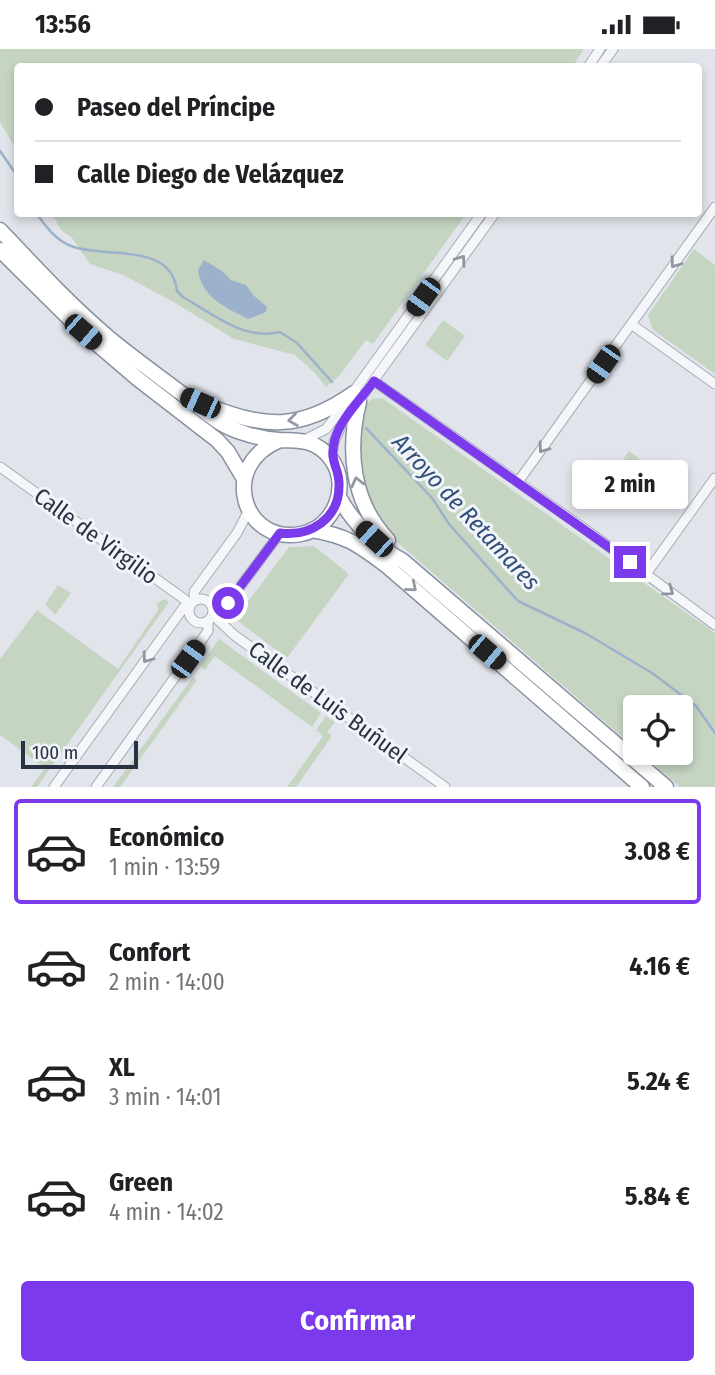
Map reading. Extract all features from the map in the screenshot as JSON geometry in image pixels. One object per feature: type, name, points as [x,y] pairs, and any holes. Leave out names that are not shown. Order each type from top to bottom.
[{"type":"highway","points":[[0,230],[95,325],[198,408],[222,424],[257,436],[279,440],[304,440],[320,447],[337,471],[339,497],[324,522],[302,534],[280,533],[268,529],[249,510],[243,489],[248,465],[256,454],[279,440]]},
{"type":"highway","points":[[0,250],[83,332],[217,440],[228,452],[244,479]]},
{"type":"highway","points":[[183,394],[225,413],[271,422],[307,418],[356,397]]},
{"type":"highway","points":[[356,397],[352,446],[358,488],[366,510],[403,561]]},
{"type":"highway","points":[[339,497],[358,524],[391,554],[403,561],[666,787]]},
{"type":"highway","points":[[312,530],[339,535],[357,543],[387,566],[642,787]]},
{"type":"street","points":[[518,482],[715,207]]},
{"type":"street","points":[[331,459],[336,434],[356,397],[479,217]]},
{"type":"street","points":[[304,440],[326,429],[374,381],[492,217]]},
{"type":"street","points":[[631,324],[715,384]]},
{"type":"street","points":[[374,381],[715,625]]},
{"type":"street","name":"Calle de Virgilio","points":[[0,467],[192,604]]},
{"type":"street","points":[[646,574],[715,478]]},
{"type":"street","points":[[249,510],[237,533],[194,592],[192,619],[197,622],[222,611],[280,533]]},
{"type":"street","points":[[54,787],[184,607],[200,599],[210,603],[208,631],[96,787]]},
{"type":"street","name":"Calle de Luis Buñuel","points":[[211,617],[445,787]]},
{"type":"green space","points":[[0,49],[584,49],[575,63],[14,63],[14,146],[0,122]]},
{"type":"green space","points":[[54,217],[464,217],[373,344],[366,340],[339,376],[326,387],[295,355],[234,339],[123,275],[90,264],[72,238],[61,230]]},
{"type":"green space","points":[[694,249],[715,265],[715,374],[653,330],[648,315]]},
{"type":"green space","points":[[443,320],[465,336],[447,361],[425,345]]},
{"type":"green space","points":[[382,398],[715,633],[715,787],[680,787],[654,765],[693,765],[693,695],[623,695],[623,738],[390,536],[370,508],[357,465],[362,407],[372,399]]},
{"type":"green space","points":[[629,451],[648,465],[634,484],[615,471]]},
{"type":"green space","points":[[314,546],[349,574],[287,658],[235,619],[289,547]]},
{"type":"green space","points":[[58,585],[71,593],[55,615],[45,604]]},
{"type":"green space","points":[[165,599],[169,602],[37,787],[31,787],[45,768],[0,735],[0,659],[37,610],[118,669],[158,610],[157,603]]},
{"type":"green space","points":[[219,639],[321,713],[312,727],[215,656],[205,670],[200,666]]},
{"type":"green space","points":[[193,677],[197,680],[120,787],[113,787]]},
{"type":"green space","points":[[326,716],[335,722],[327,732],[332,736],[296,787],[287,787],[323,736],[316,730]]},
{"type":"water","points":[[204,260],[231,280],[246,285],[267,307],[266,312],[248,319],[210,295],[200,280],[198,270]]},
{"type":"waterway","name":"Arroyo de Retamares","points":[[0,151],[14,171]]},
{"type":"waterway","name":"Arroyo de Retamares","points":[[39,217],[47,228],[71,246],[150,258],[163,265],[172,275],[177,291],[183,297],[241,329],[254,333],[280,332],[297,343],[332,382]]},
{"type":"waterway","name":"Arroyo de Retamares","points":[[366,428],[432,498],[449,524],[518,601],[585,633],[652,673],[696,706],[715,733]]},
{"type":"route","points":[[228,603],[280,533],[302,534],[312,530],[324,522],[333,511],[339,497],[340,484],[331,459],[336,434],[374,381],[630,562]]}]
